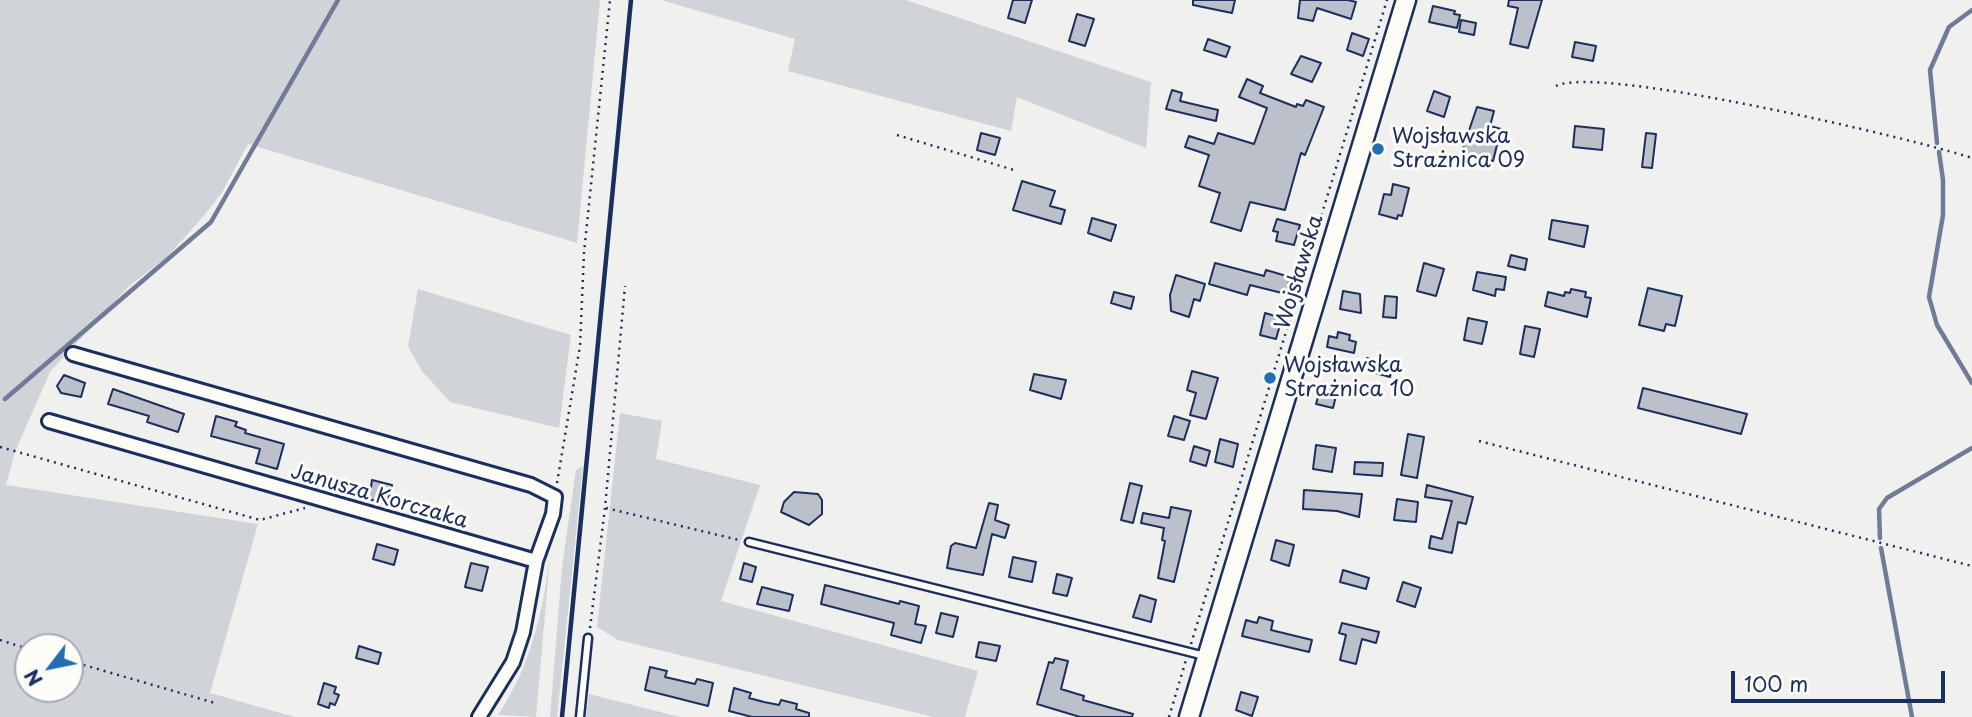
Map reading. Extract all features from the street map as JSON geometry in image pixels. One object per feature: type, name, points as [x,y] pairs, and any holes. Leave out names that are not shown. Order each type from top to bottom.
[{"type":"street","name":"Wojsławska","points":[[1189,717],[1406,0]]},
{"type":"street","points":[[73,354],[531,485],[555,496],[553,514],[536,561],[523,632],[513,662],[479,717]]},
{"type":"street","name":"Janusza Korczaka","points":[[49,421],[536,561]]},
{"type":"lane","points":[[749,542],[1207,657]]},
{"type":"lane","points":[[580,717],[589,638]]},
{"type":"path","points":[[555,496],[580,346],[584,253],[610,0]]},
{"type":"path","points":[[1169,717],[1387,0]]},
{"type":"path","points":[[1556,86],[1563,82],[1593,82],[1693,96],[1926,143],[1972,159]]},
{"type":"path","points":[[897,135],[1014,170]]},
{"type":"path","points":[[589,638],[606,508],[625,286]]},
{"type":"path","points":[[1479,441],[1972,566]]},
{"type":"path","points":[[0,447],[260,520],[329,503]]},
{"type":"path","points":[[606,508],[749,542]]},
{"type":"path","points":[[84,665],[215,703]]},
{"type":"shaded area","points":[[0,0],[600,0],[577,243],[248,144],[221,194],[201,219],[168,256],[128,287],[50,372],[15,452],[6,485],[258,524],[210,693],[295,717],[0,717]]},
{"type":"shaded area","points":[[661,0],[906,0],[1151,82],[1146,148],[1017,97],[1011,131],[788,71],[795,39]]},
{"type":"shaded area","points":[[418,289],[571,335],[559,428],[450,402],[421,370],[408,346]]},
{"type":"shaded area","points":[[620,413],[662,421],[656,459],[760,485],[721,601],[978,671],[965,717],[933,717],[618,640],[597,627]]},
{"type":"shaded area","points":[[583,466],[557,717],[550,717],[562,567],[576,470]]},
{"type":"shaded area","points":[[550,557],[536,717],[498,715],[527,658],[543,599]]},
{"type":"shaded area","points":[[589,694],[672,715],[681,717],[586,717]]},
{"type":"building","points":[[1013,0],[1032,0],[1025,23],[1008,18]]},
{"type":"building","points":[[1193,0],[1235,0],[1232,13],[1193,5]]},
{"type":"building","points":[[1300,0],[1356,2],[1351,19],[1317,8],[1313,21],[1298,18]]},
{"type":"building","points":[[1509,0],[1542,0],[1528,48],[1510,44],[1518,8],[1508,6]]},
{"type":"building","points":[[1433,6],[1455,11],[1454,14],[1460,15],[1457,28],[1429,22]]},
{"type":"building","points":[[1077,14],[1094,19],[1085,46],[1069,41]]},
{"type":"building","points":[[1461,20],[1476,23],[1474,35],[1459,32]]},
{"type":"building","points":[[1352,33],[1369,39],[1363,56],[1347,50]]},
{"type":"building","points":[[1208,39],[1230,47],[1226,57],[1204,50]]},
{"type":"building","points":[[1575,42],[1596,46],[1593,61],[1572,57]]},
{"type":"building","points":[[1301,56],[1321,63],[1312,82],[1291,74]]},
{"type":"building","points":[[1247,79],[1263,86],[1260,93],[1296,107],[1297,104],[1303,106],[1306,100],[1324,107],[1305,155],[1301,153],[1285,210],[1250,202],[1241,231],[1211,222],[1220,193],[1199,186],[1209,155],[1185,147],[1189,136],[1214,144],[1218,133],[1254,144],[1267,108],[1239,97]]},
{"type":"building","points":[[1172,90],[1182,93],[1180,101],[1218,110],[1216,121],[1166,109]]},
{"type":"building","points":[[1434,91],[1450,97],[1444,117],[1427,111]]},
{"type":"building","points":[[1477,107],[1494,111],[1490,126],[1501,129],[1493,161],[1461,154]]},
{"type":"building","points":[[1575,126],[1604,129],[1602,150],[1573,147]]},
{"type":"building","points":[[981,133],[1000,138],[995,155],[977,150]]},
{"type":"building","points":[[1646,133],[1656,134],[1652,168],[1642,167]]},
{"type":"building","points":[[1022,181],[1055,191],[1050,206],[1065,210],[1061,224],[1013,210]]},
{"type":"building","points":[[1393,184],[1409,188],[1402,216],[1398,215],[1397,219],[1379,214],[1384,194],[1391,195]]},
{"type":"building","points":[[1092,218],[1116,225],[1111,241],[1088,233]]},
{"type":"building","points":[[1277,219],[1300,225],[1294,245],[1276,241],[1278,232],[1273,231]]},
{"type":"building","points":[[1552,220],[1588,226],[1584,247],[1549,239]]},
{"type":"building","points":[[1511,255],[1527,259],[1525,270],[1508,266]]},
{"type":"building","points":[[1215,263],[1264,276],[1266,270],[1290,277],[1286,294],[1250,285],[1247,295],[1209,284]]},
{"type":"building","points":[[1424,263],[1444,269],[1436,296],[1417,291]]},
{"type":"building","points":[[1477,272],[1506,277],[1504,290],[1496,289],[1495,296],[1473,290]]},
{"type":"building","points":[[1176,275],[1205,284],[1200,301],[1194,299],[1189,317],[1171,311],[1170,295]]},
{"type":"building","points":[[1648,288],[1682,296],[1675,326],[1666,324],[1664,331],[1639,325]]},
{"type":"building","points":[[1571,289],[1586,292],[1585,297],[1591,298],[1587,317],[1545,306],[1548,292],[1564,296],[1565,292],[1570,293]]},
{"type":"building","points":[[1343,291],[1360,294],[1361,313],[1340,309]]},
{"type":"building","points":[[1114,292],[1134,297],[1131,309],[1111,303]]},
{"type":"building","points":[[1385,296],[1397,297],[1396,318],[1383,317]]},
{"type":"building","points":[[1265,313],[1282,318],[1276,339],[1260,335]]},
{"type":"building","points":[[1468,318],[1487,322],[1482,344],[1464,340]]},
{"type":"building","points":[[1525,326],[1540,329],[1534,357],[1520,354]]},
{"type":"building","points":[[1338,332],[1350,335],[1349,340],[1356,342],[1354,353],[1327,347],[1329,336],[1337,338]]},
{"type":"building","points":[[1367,358],[1393,365],[1390,377],[1364,370]]},
{"type":"building","points":[[1192,371],[1218,378],[1206,419],[1190,415],[1196,393],[1187,390]]},
{"type":"building","points":[[1034,374],[1066,380],[1061,399],[1030,390]]},
{"type":"building","points":[[64,375],[85,383],[81,397],[61,393],[57,386]]},
{"type":"building","points":[[1322,383],[1338,388],[1333,408],[1316,404]]},
{"type":"building","points":[[1643,388],[1747,414],[1741,434],[1638,408]]},
{"type":"building","points":[[113,389],[184,414],[178,432],[147,422],[149,416],[108,404]]},
{"type":"building","points":[[216,416],[237,422],[235,426],[246,430],[245,433],[284,444],[277,469],[256,463],[260,449],[211,436]]},
{"type":"building","points":[[1174,416],[1190,421],[1184,440],[1168,436]]},
{"type":"building","points":[[1408,434],[1424,437],[1417,478],[1401,475]]},
{"type":"building","points":[[1220,439],[1238,444],[1233,467],[1215,462]]},
{"type":"building","points":[[1316,445],[1336,448],[1332,472],[1313,469]]},
{"type":"building","points":[[1194,446],[1210,451],[1206,466],[1190,461]]},
{"type":"building","points":[[1355,462],[1383,463],[1382,476],[1354,474]]},
{"type":"building","points":[[372,480],[392,485],[387,504],[361,497],[364,486],[371,487]]},
{"type":"building","points":[[1130,483],[1142,486],[1133,523],[1121,520]]},
{"type":"building","points":[[1427,485],[1473,497],[1466,524],[1458,522],[1452,553],[1429,548],[1431,536],[1442,539],[1452,501],[1425,497]]},
{"type":"building","points":[[1304,490],[1362,494],[1359,517],[1337,511],[1303,509]]},
{"type":"building","points":[[794,492],[818,494],[822,500],[822,514],[809,525],[781,512],[784,502]]},
{"type":"building","points":[[1397,499],[1418,502],[1416,522],[1394,520]]},
{"type":"building","points":[[989,503],[998,505],[995,520],[1009,525],[1005,538],[992,534],[983,575],[947,568],[951,546],[955,543],[976,548]]},
{"type":"building","points":[[1171,507],[1191,511],[1174,582],[1158,578],[1165,541],[1162,540],[1164,528],[1141,523],[1143,513],[1169,518]]},
{"type":"building","points":[[1276,540],[1294,545],[1289,566],[1271,560]]},
{"type":"building","points":[[377,544],[398,550],[394,565],[373,559]]},
{"type":"building","points":[[1013,557],[1036,562],[1032,582],[1009,577]]},
{"type":"building","points":[[471,563],[488,567],[482,591],[465,587]]},
{"type":"building","points":[[744,563],[756,567],[752,582],[740,579]]},
{"type":"building","points":[[1343,570],[1369,578],[1366,589],[1340,582]]},
{"type":"building","points":[[1057,574],[1072,578],[1067,596],[1053,593]]},
{"type":"building","points":[[1403,582],[1421,588],[1415,607],[1397,601]]},
{"type":"building","points":[[825,585],[899,604],[900,601],[919,606],[915,624],[926,626],[921,643],[891,635],[894,623],[821,604]]},
{"type":"building","points":[[762,587],[793,595],[789,611],[757,604]]},
{"type":"building","points":[[1140,595],[1156,600],[1151,622],[1133,617]]},
{"type":"building","points":[[941,613],[958,617],[953,637],[936,633]]},
{"type":"building","points":[[1259,617],[1273,621],[1271,630],[1312,640],[1309,652],[1242,636],[1246,620],[1257,623]]},
{"type":"building","points":[[1342,623],[1379,632],[1376,643],[1362,639],[1356,664],[1340,660],[1346,635],[1339,633]]},
{"type":"building","points":[[979,642],[1000,646],[996,661],[976,657]]},
{"type":"building","points":[[359,646],[381,653],[378,664],[356,658]]},
{"type":"building","points":[[1055,658],[1068,661],[1061,689],[1084,696],[1083,700],[1133,714],[1132,717],[1080,717],[1037,704],[1049,662],[1053,663]]},
{"type":"building","points":[[650,667],[667,671],[665,677],[695,684],[697,679],[713,683],[708,706],[645,690]]},
{"type":"building","points":[[324,683],[336,687],[334,693],[339,695],[335,705],[330,703],[329,708],[318,704]]},
{"type":"building","points":[[734,688],[751,693],[749,698],[764,702],[779,705],[781,700],[797,704],[796,709],[809,713],[809,717],[752,717],[729,711]]},
{"type":"building","points":[[1241,692],[1258,697],[1252,716],[1236,710]]},
{"type":"waterway","points":[[5,399],[211,222],[338,0]]},
{"type":"waterway","points":[[1937,143],[1930,70],[1949,27],[1972,10]]},
{"type":"waterway","points":[[1939,152],[1943,180],[1943,215],[1929,297],[1937,325],[1972,383]]},
{"type":"waterway","points":[[1880,538],[1879,509],[1887,498],[1972,448]]},
{"type":"waterway","points":[[1881,548],[1912,717]]},
{"type":"railway","points":[[562,717],[631,0]]},
{"type":"place","name":"Wojsławska Strażnica 09","points":[[1378,149]]},
{"type":"place","name":"Wojsławska Strażnica 10","points":[[1270,378]]}]
